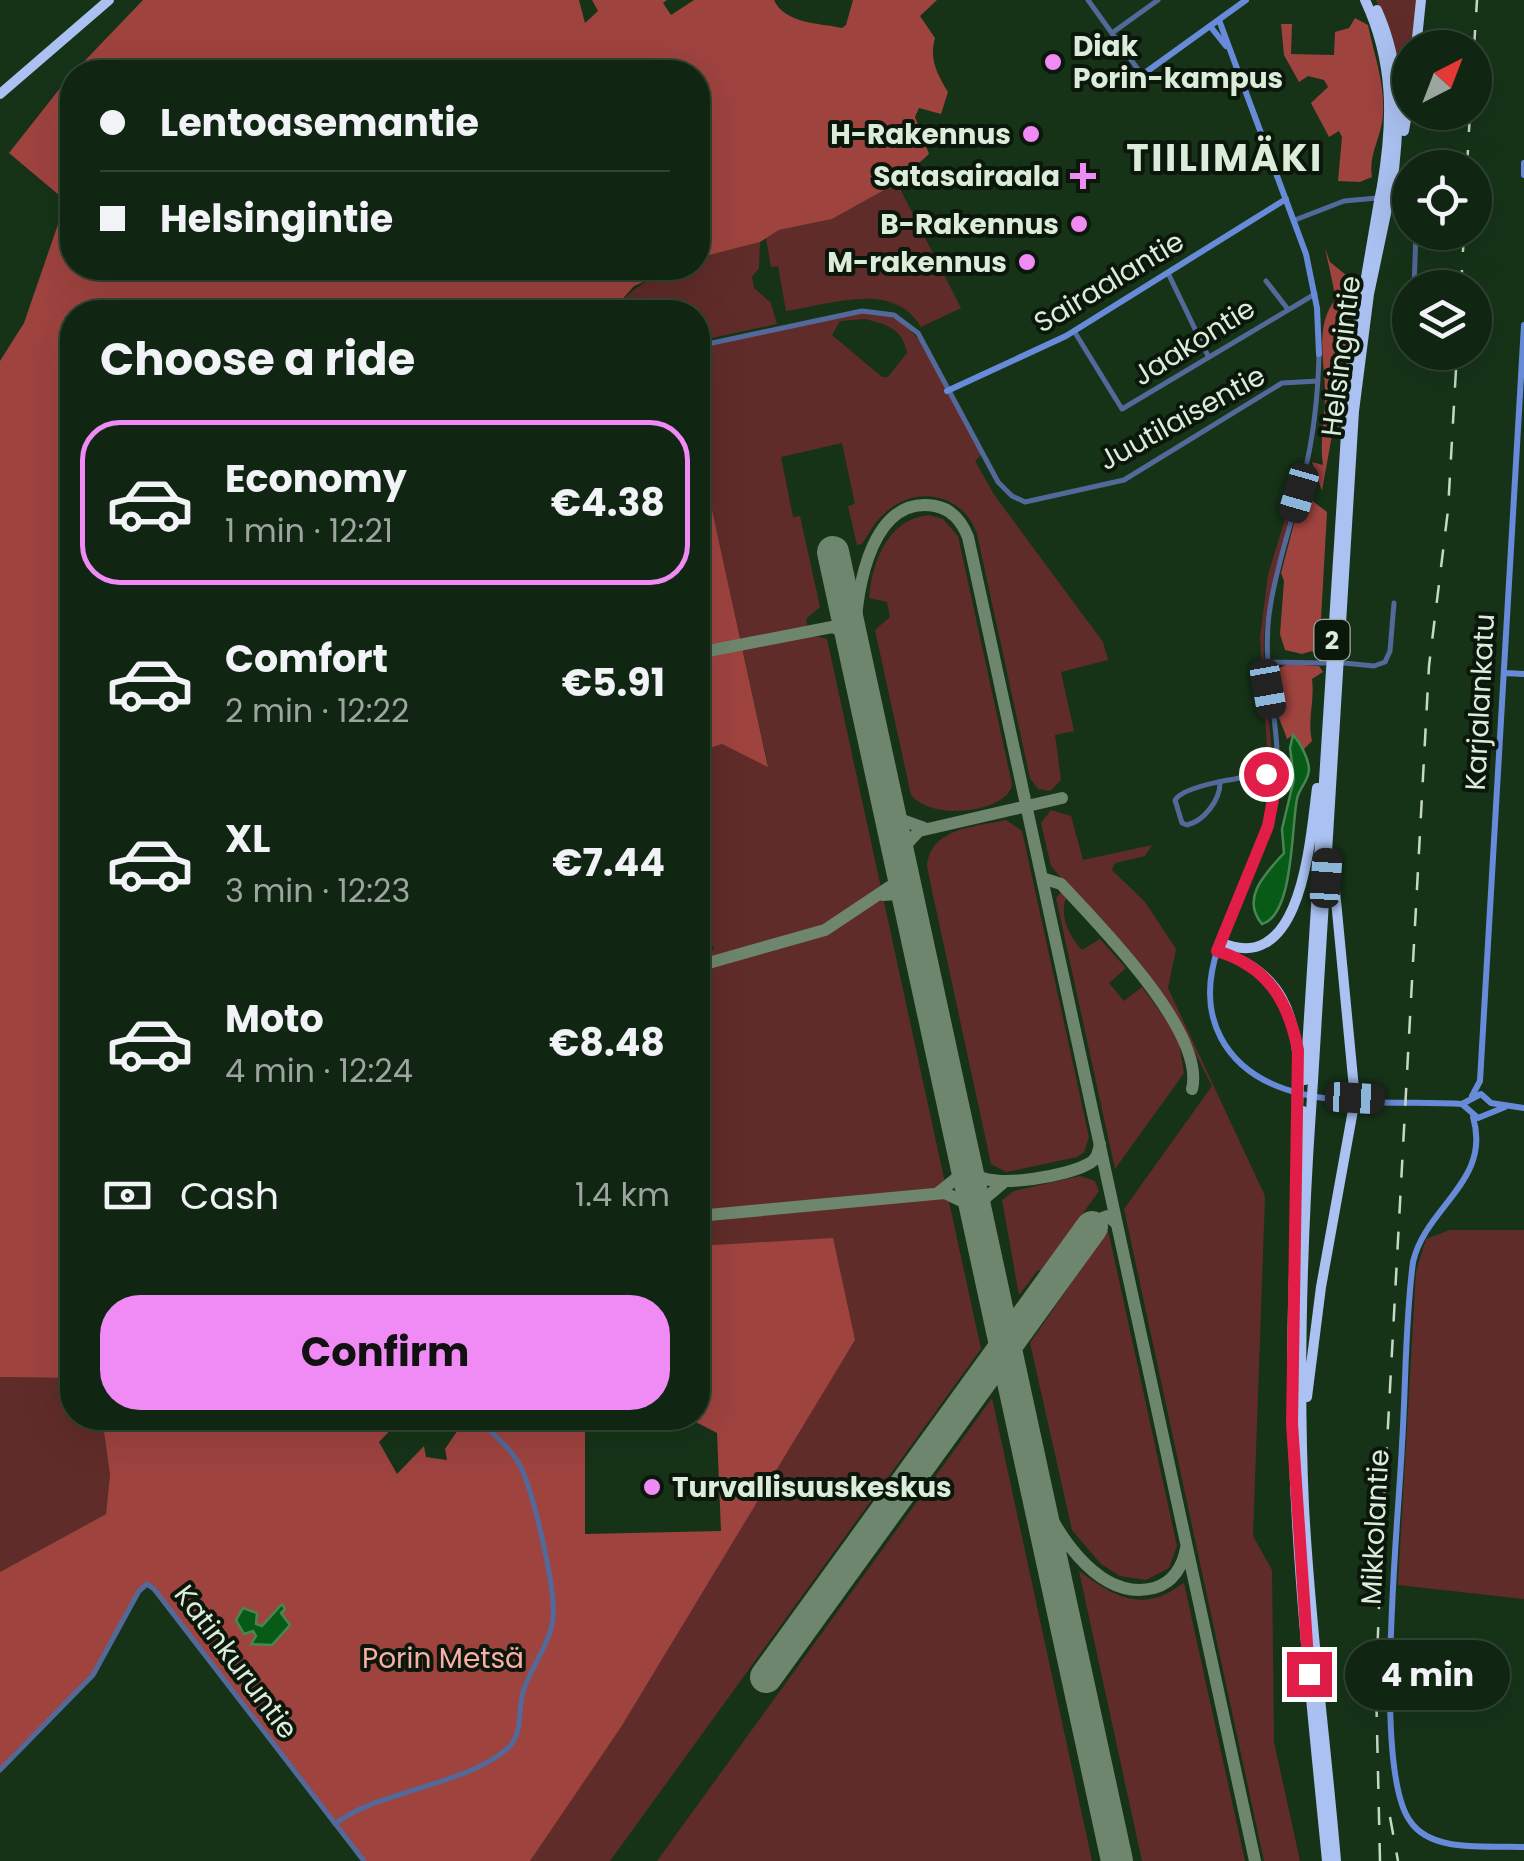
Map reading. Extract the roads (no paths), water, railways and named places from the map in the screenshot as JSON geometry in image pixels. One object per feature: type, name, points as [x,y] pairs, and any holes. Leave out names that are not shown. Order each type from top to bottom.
[{"type":"highway","points":[[0,94],[109,0]]},
{"type":"highway","name":"Helsingintie","points":[[1327,1861],[1300,1578],[1294,1458],[1293,1294],[1350,371],[1397,145],[1399,100],[1395,63],[1368,0]]},
{"type":"highway","name":"Helsingintie","points":[[1368,0],[1382,44],[1392,102],[1387,186]]},
{"type":"highway","points":[[1418,30],[1420,0]]},
{"type":"highway","points":[[1397,145],[1405,130]]},
{"type":"highway","name":"Helsingintie","points":[[1306,1080],[1330,800],[1354,412],[1384,202]]},
{"type":"highway","points":[[1218,947],[1262,948],[1274,939],[1290,914],[1310,835],[1328,702]]},
{"type":"highway","points":[[1304,1508],[1308,1371],[1355,1098],[1330,800]]},
{"type":"highway","points":[[1218,947],[1249,963],[1279,994],[1293,1026],[1306,1080]]},
{"type":"highway","name":"Helsingintie","points":[[1304,1111],[1304,1508],[1336,1861]]},
{"type":"street","points":[[1088,0],[1142,75]]},
{"type":"street","points":[[1112,33],[1158,0]]},
{"type":"street","points":[[1134,81],[1246,0]]},
{"type":"street","points":[[1219,20],[1294,220],[1314,294],[1319,354],[1308,459],[1273,588],[1266,662],[1276,783],[1268,826],[1218,947],[1211,972],[1211,1009],[1224,1043],[1240,1065],[1268,1085],[1293,1094],[1468,1100],[1489,1107],[1524,1108]]},
{"type":"street","points":[[1210,26],[1230,50]]},
{"type":"street","points":[[1524,164],[1524,175]]},
{"type":"street","points":[[1294,220],[1359,198],[1392,199]]},
{"type":"street","name":"Sairaalantie","points":[[947,391],[1074,331],[1286,199]]},
{"type":"street","points":[[1168,274],[1208,357]]},
{"type":"street","points":[[1266,281],[1287,308]]},
{"type":"street","name":"Jaakontie","points":[[1074,331],[1122,409],[1314,294]]},
{"type":"street","name":"Juutilaisentie","points":[[710,343],[863,311],[886,312],[918,333],[1004,489],[1019,501],[1034,502],[1124,480],[1282,383],[1318,381]]},
{"type":"street","name":"Karjalankatu","points":[[1489,1107],[1480,1081],[1524,325]]},
{"type":"street","points":[[1344,663],[1374,666],[1388,657],[1394,602]]},
{"type":"street","points":[[1266,662],[1324,663]]},
{"type":"street","points":[[1504,674],[1524,674]]},
{"type":"street","points":[[1220,782],[1217,796],[1201,818],[1187,825],[1182,822],[1178,794],[1220,782],[1277,773]]},
{"type":"street","points":[[1258,778],[1276,783]]},
{"type":"street","name":"Karjalankatu","points":[[1468,1100],[1480,1081]]},
{"type":"street","points":[[1468,1100],[1477,1131]]},
{"type":"street","points":[[1471,1114],[1489,1107]]},
{"type":"street","points":[[1477,1131],[1489,1107]]},
{"type":"street","name":"Mikkolantie","points":[[1477,1131],[1471,1171],[1422,1238],[1413,1262],[1391,1643],[1392,1723],[1401,1800],[1417,1829],[1449,1843],[1524,1847]]},
{"type":"street","points":[[335,1824],[360,1810],[458,1774],[503,1751],[517,1735],[522,1694],[550,1633],[553,1606],[526,1480],[512,1454],[489,1430]]},
{"type":"street","name":"Katinkuruntie","points":[[0,1770],[93,1674],[146,1584],[154,1589],[364,1861]]},
{"type":"railway","points":[[1475,30],[1477,0]]},
{"type":"railway","points":[[1468,150],[1469,130]]},
{"type":"railway","points":[[1462,270],[1463,250]]},
{"type":"railway","points":[[1380,1861],[1376,1685],[1381,1555],[1429,666],[1448,510],[1456,370]]},
{"type":"railway","points":[[1390,1817],[1398,1861]]},
{"type":"place","name":"Diak Porin-kampus","points":[[1053,62]]},
{"type":"place","name":"H-Rakennus","points":[[1031,134]]},
{"type":"place","name":"Satasairaala","points":[[1083,176]]},
{"type":"place","name":"B-Rakennus","points":[[1079,224]]},
{"type":"place","name":"M-rakennus","points":[[1027,262]]},
{"type":"place","name":"Turvallisuuskeskus","points":[[652,1487]]},
{"type":"district","name":"TIILIMÄKI","points":[[1225,157]]},
{"type":"park label","name":"Porin Metsä","points":[[443,1658]]}]
